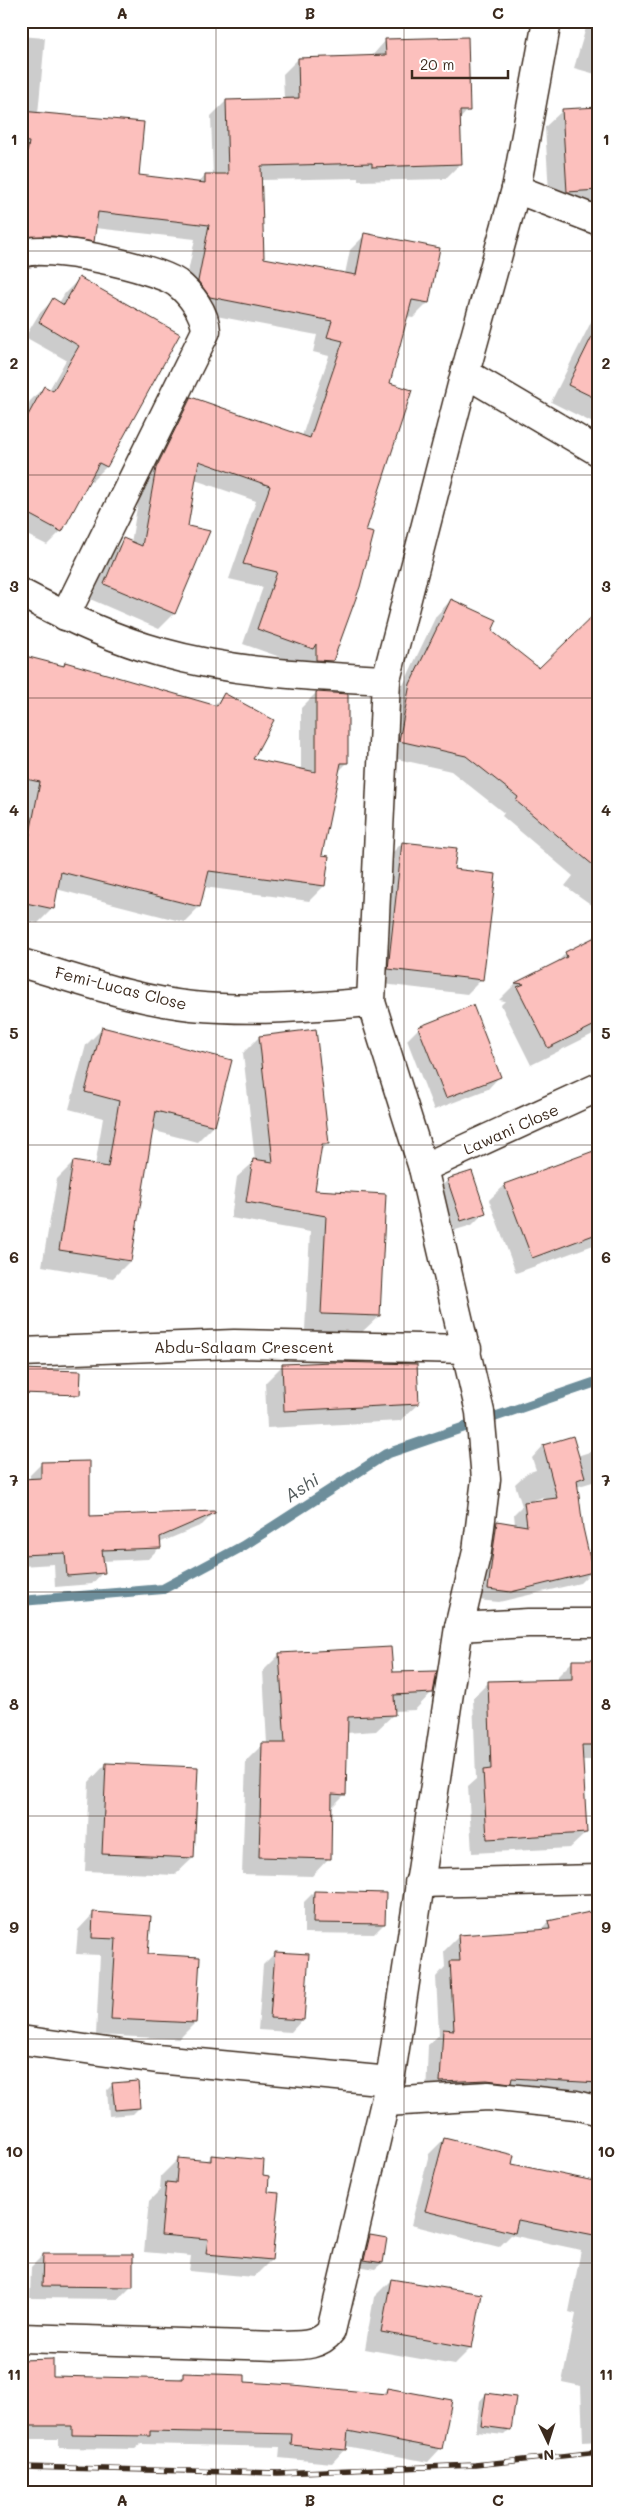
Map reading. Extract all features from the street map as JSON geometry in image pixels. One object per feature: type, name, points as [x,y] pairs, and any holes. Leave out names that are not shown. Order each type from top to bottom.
[{"type":"street","points":[[21,2338],[277,2346],[310,2345],[325,2339],[331,2331],[388,2091],[459,1627],[477,1551],[486,1479],[480,1412],[467,1349],[423,1168],[371,1002],[386,680],[465,374],[516,189],[547,21]]},
{"type":"street","points":[[516,189],[599,221]]},
{"type":"street","points":[[21,254],[29,250],[70,254],[117,261],[150,271],[177,283],[194,301],[205,319],[206,331],[65,616]]},
{"type":"street","points":[[465,374],[599,452]]},
{"type":"street","points":[[21,593],[65,616],[160,652],[228,667],[286,674],[386,680]]},
{"type":"street","name":"Femi-Lucas Close","points":[[21,963],[111,989],[190,1006],[262,1010],[371,1002]]},
{"type":"street","name":"Lawani Close","points":[[423,1168],[599,1088]]},
{"type":"street","name":"Abdu-Salaam Crescent","points":[[21,1352],[234,1344],[467,1349]]},
{"type":"street","points":[[459,1627],[528,1623],[599,1623]]},
{"type":"street","points":[[419,1883],[599,1879]]},
{"type":"street","points":[[21,2040],[388,2091],[488,2096],[576,2105],[599,2111]]},
{"type":"building","points":[[468,37],[470,111],[460,111],[462,164],[372,167],[372,163],[261,166],[264,258],[356,275],[364,233],[440,248],[429,303],[412,300],[390,383],[412,390],[366,531],[374,533],[360,587],[333,661],[316,660],[316,644],[313,649],[257,629],[277,572],[243,564],[270,486],[199,461],[188,526],[210,531],[175,614],[104,584],[123,538],[142,546],[156,468],[191,397],[310,438],[343,341],[327,337],[332,321],[210,297],[198,281],[209,225],[98,212],[94,242],[53,236],[21,237],[21,188],[29,142],[21,141],[21,111],[144,122],[139,175],[205,183],[205,174],[228,174],[226,100],[299,98],[298,58],[386,55],[385,39]]},
{"type":"building","points":[[599,107],[599,190],[567,192],[562,109]]},
{"type":"building","points":[[79,277],[180,334],[107,467],[99,463],[62,532],[21,510],[21,428],[44,386],[53,391],[79,346],[39,322],[53,298],[64,305]]},
{"type":"building","points":[[599,322],[599,400],[568,385]]},
{"type":"building","points":[[451,599],[497,620],[492,631],[539,668],[599,610],[599,870],[516,801],[518,797],[466,756],[399,741],[410,684]]},
{"type":"building","points":[[21,655],[64,666],[65,662],[217,706],[224,693],[274,720],[253,759],[316,772],[316,692],[348,694],[348,763],[341,763],[322,855],[329,856],[325,886],[209,871],[200,907],[61,872],[54,909],[21,902],[21,847],[27,849],[40,782],[21,778]]},
{"type":"building","points":[[402,842],[457,848],[454,869],[496,874],[483,980],[388,969]]},
{"type":"building","points":[[599,935],[599,1023],[548,1048],[517,987],[524,984],[515,983],[567,957],[565,952]]},
{"type":"building","points":[[473,1005],[501,1077],[446,1098],[418,1027]]},
{"type":"building","points":[[102,1027],[232,1060],[215,1126],[156,1111],[131,1261],[59,1250],[73,1161],[108,1167],[119,1101],[85,1092]]},
{"type":"building","points":[[316,1029],[329,1144],[322,1144],[315,1190],[386,1194],[380,1316],[321,1314],[326,1216],[246,1202],[253,1159],[273,1162],[259,1036]]},
{"type":"building","points":[[599,1149],[599,1233],[532,1258],[504,1184]]},
{"type":"building","points":[[472,1171],[486,1213],[461,1221],[447,1179]]},
{"type":"building","points":[[333,1362],[417,1364],[419,1404],[284,1411],[282,1364]]},
{"type":"building","points":[[21,1369],[81,1371],[80,1395],[21,1393]]},
{"type":"building","points":[[573,1436],[585,1477],[577,1480],[583,1528],[593,1572],[511,1592],[488,1589],[497,1521],[527,1526],[524,1502],[557,1498],[543,1445]]},
{"type":"building","points":[[90,1461],[90,1516],[215,1511],[215,1513],[160,1537],[161,1548],[102,1550],[105,1573],[67,1576],[65,1553],[21,1555],[21,1479],[41,1478],[41,1462]]},
{"type":"building","points":[[391,1647],[393,1672],[437,1671],[433,1693],[394,1695],[395,1715],[348,1717],[346,1795],[332,1794],[331,1859],[259,1857],[262,1743],[285,1743],[279,1653]]},
{"type":"building","points":[[572,1660],[599,1660],[599,1745],[582,1745],[587,1833],[487,1839],[483,1770],[491,1769],[488,1681],[572,1679]]},
{"type":"building","points":[[106,1763],[198,1767],[194,1858],[102,1854]]},
{"type":"building","points":[[314,1891],[386,1893],[385,1924],[313,1923]]},
{"type":"building","points":[[599,1910],[599,2083],[512,2078],[511,2083],[487,2080],[440,2082],[443,2029],[454,2030],[450,1961],[460,1961],[458,1935],[550,1929],[548,1921]]},
{"type":"building","points":[[93,1912],[151,1916],[148,1954],[200,1957],[196,2023],[111,2019],[116,1939],[92,1938]]},
{"type":"building","points":[[275,1952],[309,1954],[304,2020],[270,2018]]},
{"type":"building","points":[[138,2081],[140,2108],[115,2110],[112,2083]]},
{"type":"building","points":[[444,2138],[514,2155],[512,2164],[599,2182],[599,2236],[518,2220],[515,2233],[425,2211]]},
{"type":"building","points":[[211,2155],[264,2160],[263,2175],[269,2176],[268,2192],[279,2193],[272,2260],[206,2254],[208,2239],[161,2235],[166,2182],[176,2183],[178,2158],[211,2161]]},
{"type":"building","points":[[370,2235],[387,2238],[383,2263],[364,2260]]},
{"type":"building","points":[[43,2254],[133,2254],[133,2287],[42,2286]]},
{"type":"building","points":[[391,2279],[482,2294],[472,2348],[381,2332]]},
{"type":"building","points":[[53,2359],[53,2376],[183,2379],[183,2373],[245,2375],[245,2382],[386,2394],[387,2388],[452,2400],[442,2449],[348,2431],[346,2450],[291,2445],[292,2434],[150,2431],[150,2436],[72,2435],[72,2426],[21,2426],[21,2360]]},
{"type":"building","points":[[486,2393],[516,2397],[511,2430],[481,2426]]},
{"type":"waterway","name":"Ashi","points":[[21,1601],[163,1589],[243,1546],[386,1454],[599,1381]]},
{"type":"railway","points":[[21,2467],[278,2473],[475,2465],[599,2452]]}]
